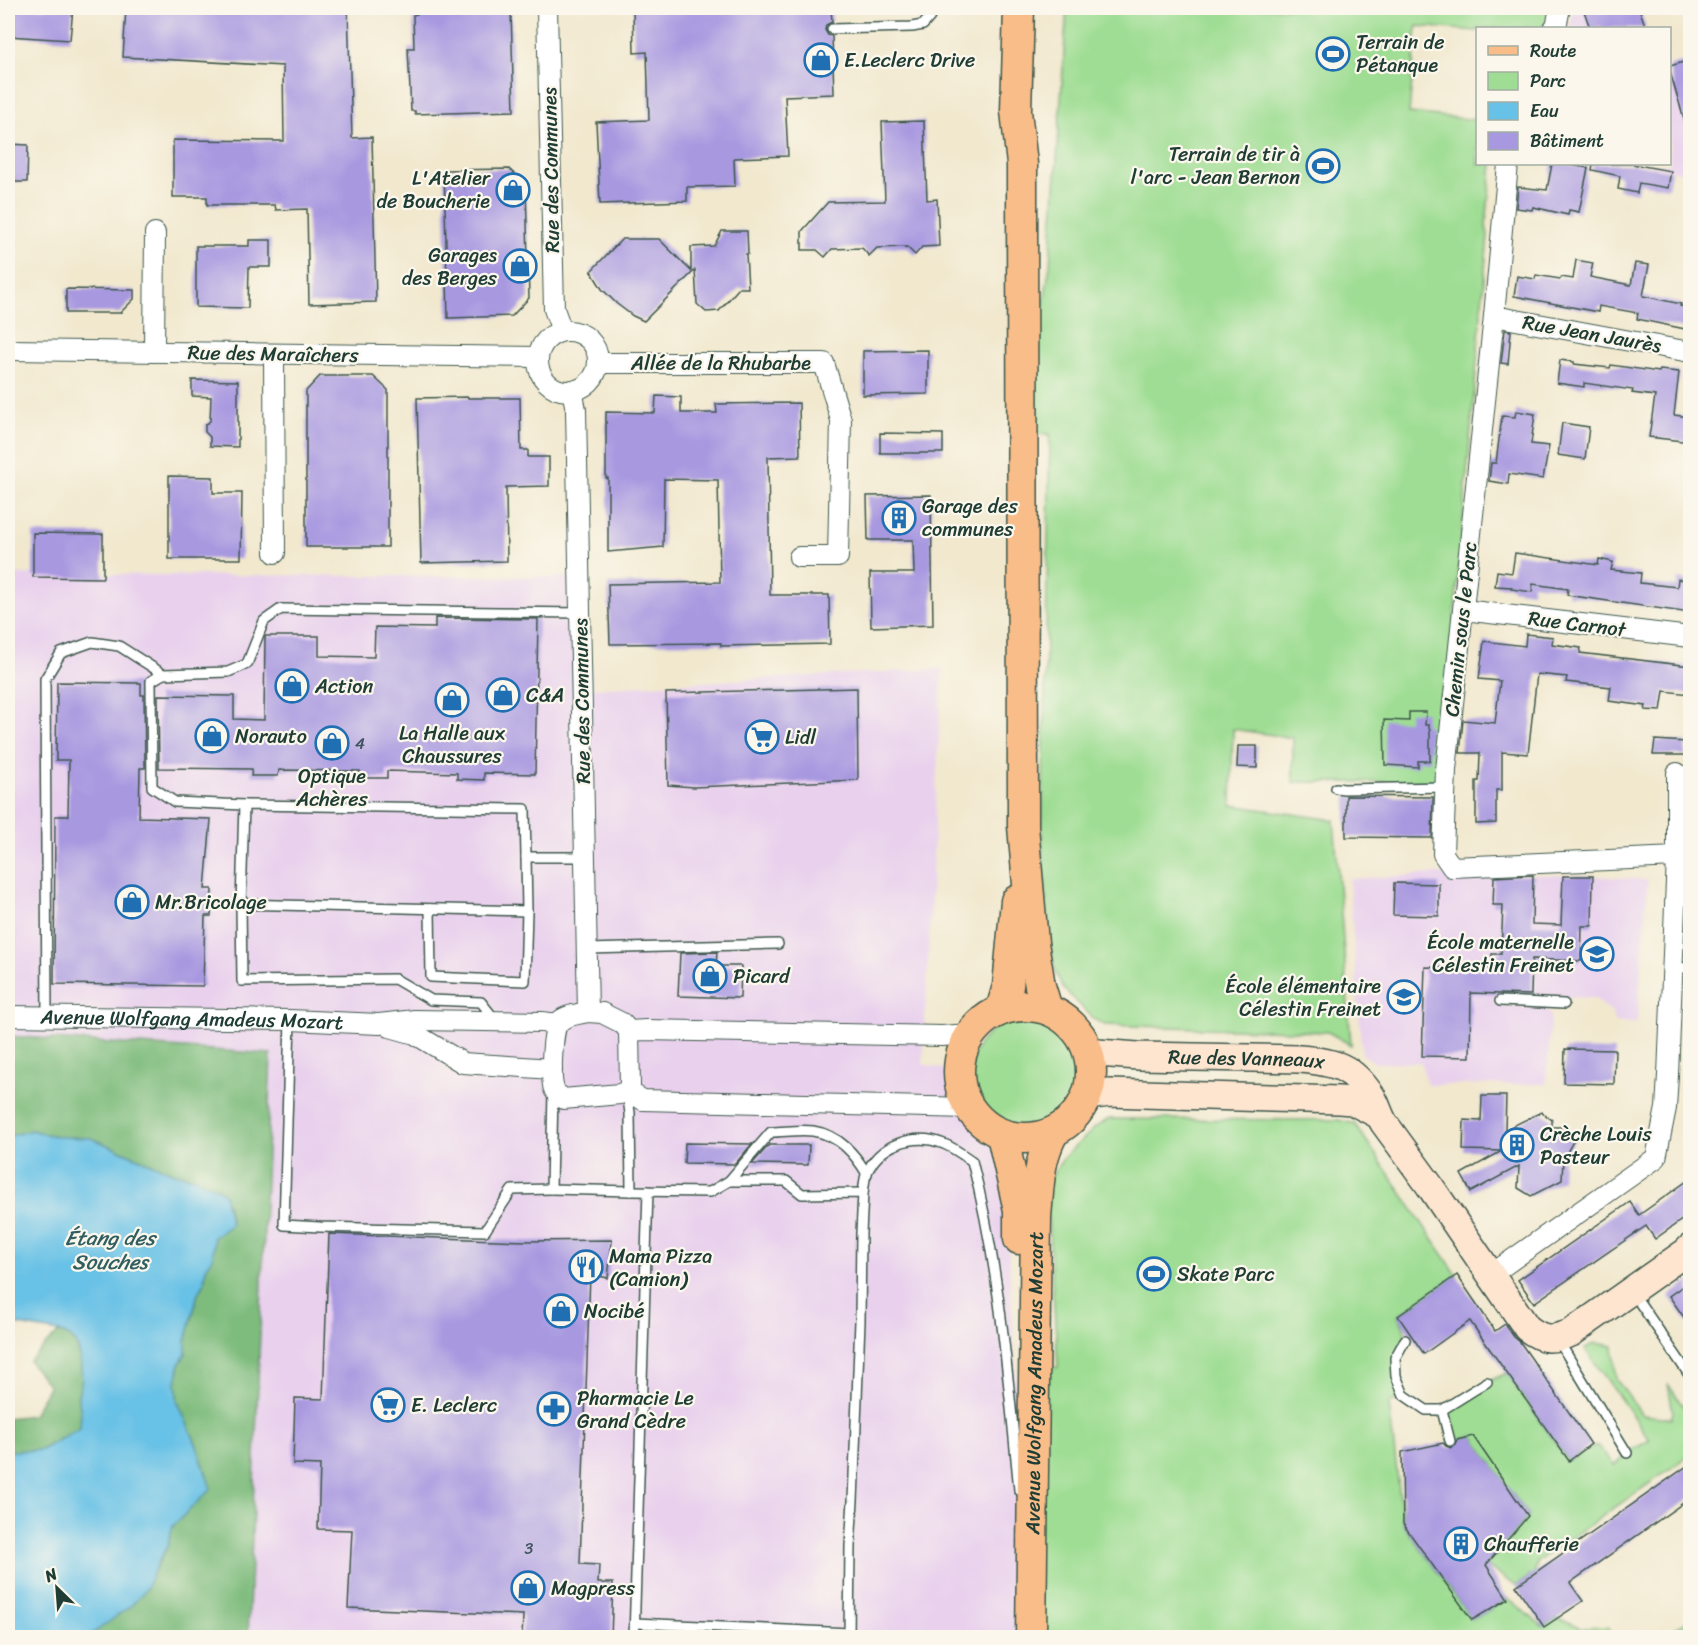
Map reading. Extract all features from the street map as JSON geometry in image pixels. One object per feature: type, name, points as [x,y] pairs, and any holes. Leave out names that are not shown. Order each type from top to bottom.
[{"type":"main road","points":[[1019,8],[1016,111],[1022,164],[1023,826],[1033,943],[1040,986],[1047,1009]]},
{"type":"main road","points":[[1022,164],[1029,112],[1036,8]]},
{"type":"main road","points":[[1001,1010],[1008,986],[1023,826]]},
{"type":"main road","points":[[1024,1005],[1047,1009],[1069,1022],[1088,1050],[1092,1073],[1087,1096],[1076,1116],[1053,1133],[1031,1139],[1002,1135],[984,1125],[969,1108],[959,1083],[960,1052],[976,1024],[1001,1010],[1024,1005]]},
{"type":"main road","name":"Avenue Wolfgang Amadeus Mozart","points":[[1031,1638],[1036,1217],[1041,1165],[1045,1148],[1053,1133]]},
{"type":"main road","name":"Avenue Wolfgang Amadeus Mozart","points":[[1002,1135],[1019,1210],[1021,1536],[1026,1638]]},
{"type":"street","name":"Rue des Communes","points":[[547,8],[554,309],[562,331]]},
{"type":"street","points":[[1556,27],[1560,8]]},
{"type":"street","name":"Chemin sous le Parc","points":[[1508,165],[1445,787],[1443,854],[1452,867],[1677,857]]},
{"type":"street","points":[[154,352],[155,233]]},
{"type":"street","name":"Rue Jean Jaurès","points":[[1494,316],[1690,352]]},
{"type":"street","points":[[562,331],[578,332],[591,341],[598,355],[596,373],[582,387],[572,390],[563,390],[547,382],[539,366],[538,357],[546,340],[562,331]]},
{"type":"street","name":"Rue des Maraîchers","points":[[8,350],[538,357]]},
{"type":"street","points":[[274,354],[275,553]]},
{"type":"street","name":"Allée de la Rhubarbe","points":[[598,363],[824,363],[841,420],[838,557],[799,557]]},
{"type":"street","name":"Rue des Communes","points":[[572,390],[576,410],[588,1012]]},
{"type":"street","name":"Rue Carnot","points":[[1464,610],[1690,638]]},
{"type":"street","points":[[1492,1274],[1656,1158],[1666,1108],[1682,968],[1677,857],[1677,773]]},
{"type":"street","points":[[588,1012],[602,1013],[622,1023],[629,1031],[630,1086],[627,1091],[620,1094],[563,1099],[553,1079],[553,1040],[558,1024],[564,1018],[588,1012]]},
{"type":"street","name":"Avenue Wolfgang Amadeus Mozart","points":[[8,1016],[290,1020],[379,1024],[415,1020],[558,1024]]},
{"type":"street","name":"Avenue Wolfgang Amadeus Mozart","points":[[379,1024],[415,1034],[463,1063],[553,1079]]},
{"type":"street","points":[[629,1031],[942,1036],[969,1034]]},
{"type":"street","name":"Rue des Vanneaux","points":[[1088,1050],[1138,1056],[1300,1059],[1345,1068],[1359,1080],[1373,1098],[1379,1115],[1492,1274],[1527,1328],[1546,1338],[1557,1338]]},
{"type":"street","points":[[627,1091],[645,1100],[969,1108]]},
{"type":"street","name":"Rue des Vanneaux","points":[[1087,1096],[1110,1093],[1339,1100],[1352,1101],[1379,1115]]},
{"type":"street","points":[[1557,1338],[1571,1333],[1689,1250]]},
{"type":"lane","points":[[832,29],[923,26],[930,17],[930,8]]},
{"type":"lane","points":[[430,909],[431,976],[525,981],[527,911],[525,809],[175,802],[152,787],[151,681],[163,675],[228,672],[247,664],[264,621],[281,609],[580,612]]},
{"type":"lane","points":[[46,1017],[45,679],[61,653],[92,642],[120,646],[163,675]]},
{"type":"lane","points":[[1336,788],[1445,787]]},
{"type":"lane","points":[[244,805],[241,904],[242,981],[395,979],[431,1000],[481,1002],[496,1021]]},
{"type":"lane","points":[[526,857],[585,858]]},
{"type":"lane","points":[[241,904],[527,911]]},
{"type":"lane","points":[[587,949],[778,944]]},
{"type":"lane","points":[[1500,1001],[1564,1004]]},
{"type":"lane","points":[[290,1020],[284,1225],[485,1232],[512,1190],[710,1192],[729,1181],[771,1132],[813,1131],[836,1138],[856,1157],[867,1174]]},
{"type":"lane","points":[[551,1190],[553,1079]]},
{"type":"lane","points":[[627,1091],[630,1113],[631,1191]]},
{"type":"lane","points":[[635,1623],[769,1634],[849,1636],[850,1545],[863,1193],[867,1174],[878,1158],[890,1147],[912,1139],[928,1139],[945,1144],[972,1161],[984,1206],[1001,1308],[1020,1501]]},
{"type":"lane","points":[[729,1181],[786,1181],[802,1194],[863,1193]]},
{"type":"lane","points":[[634,1638],[648,1191]]},
{"type":"lane","points":[[1632,1291],[1690,1376]]},
{"type":"lane","points":[[1557,1338],[1628,1453]]},
{"type":"lane","points":[[1406,1340],[1395,1358],[1396,1376],[1404,1395],[1426,1410],[1442,1410],[1487,1382]]},
{"type":"lane","points":[[1442,1410],[1450,1441]]},
{"type":"shaded area","points":[[1574,8],[1639,8],[1646,27],[1570,27]]},
{"type":"shaded area","points":[[1690,60],[1690,174],[1645,165],[1671,165],[1671,66]]},
{"type":"shaded area","points":[[8,574],[576,577],[593,688],[942,669],[923,1064],[958,1073],[959,1083],[969,1108],[984,1125],[1002,1135],[1031,1637],[247,1637],[264,1054],[8,1036]]},
{"type":"shaded area","points":[[1450,873],[1593,876],[1648,880],[1637,1023],[1614,1022],[1612,1012],[1594,998],[1496,994],[1495,1005],[1544,1007],[1551,1014],[1546,1084],[1427,1085],[1421,1062],[1376,1063],[1362,1054],[1349,879]]},
{"type":"green space","points":[[1067,8],[1554,8],[1545,27],[1476,27],[1476,31],[1417,26],[1409,113],[1476,120],[1476,165],[1492,165],[1486,226],[1488,235],[1440,782],[1293,782],[1293,738],[1233,729],[1231,805],[1334,820],[1351,1045],[1328,1032],[1105,1025],[1095,1020],[1063,988],[1056,973],[1049,941],[1042,842],[1050,434],[1022,435],[1050,265]]},
{"type":"green space","points":[[1024,1020],[1044,1024],[1062,1035],[1073,1053],[1077,1073],[1073,1093],[1062,1111],[1044,1122],[1024,1126],[1004,1122],[986,1111],[975,1093],[971,1073],[975,1053],[986,1035],[1004,1024]]},
{"type":"green space","points":[[8,1036],[271,1054],[248,1637],[87,1637],[133,1604],[167,1547],[173,1526],[197,1502],[207,1475],[177,1400],[176,1382],[180,1363],[186,1354],[186,1342],[198,1293],[204,1284],[206,1268],[213,1257],[214,1237],[231,1224],[227,1203],[191,1177],[174,1173],[91,1138],[64,1137],[32,1130],[8,1136]]},
{"type":"green space","points":[[1109,1119],[1338,1120],[1355,1124],[1457,1275],[1398,1316],[1404,1328],[1405,1337],[1395,1358],[1404,1395],[1389,1404],[1403,1524],[1472,1620],[1508,1599],[1544,1627],[1556,1619],[1582,1628],[1608,1627],[1615,1637],[1031,1637],[1021,1370],[1058,1367],[1046,1185],[1064,1157],[1097,1126]]},
{"type":"green space","points":[[59,1332],[76,1343],[80,1355],[82,1379],[78,1396],[81,1412],[80,1428],[41,1450],[8,1451],[8,1418],[33,1415],[49,1386],[29,1361]]},
{"type":"green space","points":[[1595,1343],[1613,1346],[1616,1379],[1642,1415],[1671,1418],[1673,1412],[1668,1384],[1687,1412],[1690,1412],[1690,1455],[1538,1561],[1534,1573],[1516,1586],[1486,1565],[1528,1516],[1473,1436],[1450,1441],[1442,1410],[1487,1382],[1507,1373],[1568,1461],[1597,1445],[1614,1466],[1627,1453],[1650,1440],[1585,1349]]},
{"type":"green space","points":[[1690,1620],[1690,1637],[1662,1636]]},
{"type":"water","name":"Étang des Souches","points":[[32,1130],[64,1137],[91,1138],[174,1173],[191,1177],[217,1188],[224,1194],[231,1225],[214,1237],[213,1257],[206,1268],[204,1284],[198,1293],[186,1342],[186,1354],[180,1363],[176,1382],[177,1400],[197,1446],[211,1489],[173,1526],[167,1547],[146,1589],[133,1604],[87,1637],[8,1637],[8,1451],[41,1450],[80,1428],[81,1412],[78,1396],[82,1379],[80,1355],[76,1343],[59,1332],[8,1323],[8,1136]]},
{"type":"building","points":[[10,8],[73,8],[70,40],[8,36]]},
{"type":"building","points":[[126,8],[348,8],[352,138],[372,137],[376,302],[309,304],[307,209],[276,210],[275,205],[207,205],[207,197],[173,197],[173,140],[284,141],[283,66],[123,57]]},
{"type":"building","points":[[454,8],[454,13],[511,12],[514,111],[415,114],[415,111],[411,111],[408,48],[414,48],[413,15],[417,14],[417,10]]},
{"type":"building","points":[[633,8],[831,8],[832,22],[826,25],[825,30],[828,35],[832,36],[834,94],[785,96],[788,156],[734,158],[735,186],[687,187],[687,201],[600,204],[596,122],[649,120],[647,52],[634,53]]},
{"type":"building","points":[[1583,8],[1639,8],[1646,27],[1590,27]]},
{"type":"building","points":[[1690,60],[1690,128],[1687,129],[1671,75],[1671,66]]},
{"type":"building","points":[[924,121],[927,200],[937,199],[939,246],[922,247],[915,255],[907,247],[877,248],[869,256],[862,248],[832,249],[825,257],[817,250],[802,250],[802,231],[828,202],[885,201],[882,122]]},
{"type":"building","points":[[8,144],[28,145],[27,182],[8,182]]},
{"type":"building","points":[[1552,165],[1588,168],[1579,212],[1569,210],[1568,215],[1533,207],[1532,210],[1516,208],[1518,187],[1547,190]]},
{"type":"building","points":[[1593,165],[1638,165],[1671,171],[1668,188],[1639,183],[1637,193],[1618,189],[1620,176],[1592,170]]},
{"type":"building","points":[[509,169],[526,185],[529,298],[512,316],[448,318],[444,170]]},
{"type":"building","points":[[722,231],[747,231],[748,288],[739,288],[719,311],[706,312],[697,304],[695,270],[644,321],[617,304],[602,289],[591,271],[622,239],[659,239],[691,271],[691,247],[714,246]]},
{"type":"building","points":[[249,240],[271,240],[271,267],[249,267],[248,308],[196,307],[196,246],[249,246]]},
{"type":"building","points":[[1576,260],[1593,263],[1590,277],[1631,285],[1635,263],[1649,265],[1643,296],[1690,308],[1690,330],[1637,319],[1638,313],[1599,306],[1598,312],[1514,296],[1517,276],[1535,279],[1536,275],[1573,279]]},
{"type":"building","points":[[66,289],[134,290],[134,299],[120,313],[66,313]]},
{"type":"building","points":[[1505,330],[1511,331],[1508,364],[1501,363]]},
{"type":"building","points":[[928,350],[928,394],[863,395],[863,351]]},
{"type":"building","points":[[1560,360],[1610,368],[1611,365],[1659,372],[1660,370],[1679,372],[1674,415],[1690,417],[1690,442],[1649,437],[1655,396],[1632,393],[1633,390],[1584,383],[1584,387],[1557,383]]},
{"type":"building","points":[[320,376],[373,376],[388,390],[388,547],[306,547],[306,391]]},
{"type":"building","points":[[192,380],[238,381],[238,447],[210,446],[210,437],[205,432],[205,425],[210,421],[211,397],[192,396]]},
{"type":"building","points":[[656,396],[681,397],[681,413],[717,413],[716,404],[799,403],[800,456],[768,457],[770,595],[829,595],[830,644],[721,646],[721,643],[610,644],[608,584],[720,582],[718,480],[664,479],[663,547],[608,552],[606,412],[655,413]]},
{"type":"building","points":[[417,398],[520,398],[521,450],[528,450],[528,457],[549,457],[549,486],[506,487],[507,561],[421,563]]},
{"type":"building","points":[[1516,411],[1535,414],[1531,444],[1549,446],[1543,479],[1509,474],[1508,484],[1489,481],[1491,463],[1496,463],[1502,416],[1515,417]]},
{"type":"building","points":[[1562,423],[1589,427],[1585,459],[1558,455]]},
{"type":"building","points":[[880,433],[943,434],[943,453],[880,453]]},
{"type":"building","points":[[169,476],[213,477],[213,493],[242,493],[241,559],[169,559]]},
{"type":"building","points":[[931,495],[933,625],[871,627],[870,573],[914,573],[913,540],[868,540],[867,496]]},
{"type":"building","points":[[33,533],[103,534],[103,578],[33,577]]},
{"type":"building","points":[[1515,553],[1598,565],[1599,559],[1613,562],[1611,570],[1641,573],[1640,583],[1677,587],[1678,579],[1690,581],[1690,613],[1567,595],[1568,589],[1533,584],[1532,592],[1495,586],[1497,571],[1512,573]]},
{"type":"building","points":[[435,618],[538,619],[535,774],[484,773],[484,780],[457,779],[457,773],[387,771],[387,778],[360,778],[360,771],[279,770],[278,776],[251,776],[252,769],[159,768],[158,695],[234,696],[234,719],[264,720],[265,636],[319,636],[319,656],[374,657],[375,627],[435,628]]},
{"type":"building","points":[[1526,634],[1553,637],[1552,644],[1581,648],[1580,653],[1690,666],[1690,694],[1664,691],[1661,711],[1645,710],[1646,706],[1609,701],[1611,687],[1566,682],[1567,677],[1537,674],[1528,754],[1502,752],[1502,790],[1496,790],[1496,823],[1476,824],[1476,781],[1479,781],[1480,753],[1460,753],[1463,720],[1495,723],[1500,681],[1479,679],[1484,641],[1525,646]]},
{"type":"building","name":"Mr.Bricolage","points":[[57,682],[141,683],[141,695],[144,695],[145,768],[140,768],[139,817],[211,819],[205,889],[212,889],[211,916],[205,916],[203,986],[54,984],[55,816],[68,816],[69,760],[56,760]]},
{"type":"building","name":"Lidl","points":[[857,688],[858,780],[694,787],[668,785],[666,693]]},
{"type":"building","points":[[1409,712],[1426,712],[1425,725],[1429,725],[1430,730],[1430,761],[1418,761],[1418,767],[1385,765],[1384,720],[1409,721]]},
{"type":"building","points":[[1655,740],[1686,742],[1685,755],[1653,755]]},
{"type":"building","points":[[1238,746],[1257,746],[1257,768],[1237,767]]},
{"type":"building","points":[[1346,796],[1433,797],[1432,838],[1346,837]]},
{"type":"building","points":[[1533,875],[1532,924],[1561,925],[1563,876],[1593,876],[1592,926],[1582,926],[1581,961],[1532,959],[1531,995],[1471,993],[1470,1057],[1422,1056],[1425,967],[1491,969],[1492,954],[1501,954],[1503,905],[1493,905],[1494,877]]},
{"type":"building","points":[[1394,883],[1439,884],[1439,916],[1393,915]]},
{"type":"building","name":"Picard","points":[[717,952],[716,966],[741,966],[740,998],[678,996],[680,953]]},
{"type":"building","points":[[1565,1049],[1615,1050],[1614,1084],[1564,1083]]},
{"type":"building","name":"Crèche Louis Pasteur","points":[[1482,1096],[1506,1096],[1505,1130],[1541,1112],[1552,1120],[1552,1127],[1567,1127],[1574,1140],[1563,1159],[1562,1180],[1531,1196],[1518,1188],[1519,1166],[1471,1192],[1461,1174],[1502,1151],[1463,1150],[1464,1120],[1481,1121]]},
{"type":"building","points":[[685,1143],[752,1144],[735,1164],[684,1163]]},
{"type":"building","points":[[769,1145],[809,1145],[808,1165],[752,1164]]},
{"type":"building","points":[[1690,1179],[1690,1214],[1655,1239],[1646,1226],[1534,1303],[1518,1280],[1630,1202],[1639,1215]]},
{"type":"building","points":[[329,1234],[525,1241],[612,1240],[608,1278],[590,1274],[580,1564],[599,1565],[598,1583],[613,1583],[611,1638],[522,1638],[523,1615],[348,1608],[352,1530],[318,1529],[320,1465],[293,1464],[295,1398],[323,1399]]},
{"type":"building","points":[[1457,1275],[1495,1331],[1505,1324],[1520,1342],[1591,1444],[1569,1461],[1470,1321],[1424,1354],[1398,1316]]},
{"type":"building","points":[[1690,1281],[1690,1326],[1669,1296]]},
{"type":"building","name":"Chaufferie","points":[[1473,1436],[1528,1516],[1486,1565],[1508,1599],[1472,1620],[1403,1524],[1402,1452],[1443,1443],[1451,1448],[1457,1440]]},
{"type":"building","points":[[1690,1464],[1690,1498],[1570,1583],[1583,1601],[1544,1627],[1516,1586]]},
{"type":"place","name":"Terrain de Pétanque","points":[[1333,54]]},
{"type":"place","name":"E.Leclerc Drive","points":[[821,60]]},
{"type":"place","name":"Terrain de tir à l'arc - Jean Bernon","points":[[1323,166]]},
{"type":"place","name":"L'Atelier de Boucherie","points":[[513,190]]},
{"type":"place","name":"Garages des Berges","points":[[520,266]]},
{"type":"place","name":"Garage des communes","points":[[899,518]]},
{"type":"place","name":"Action","points":[[292,686]]},
{"type":"place","name":"C&A","points":[[503,695]]},
{"type":"place","name":"La Halle aux Chaussures","points":[[452,700]]},
{"type":"place","name":"Norauto","points":[[212,736]]},
{"type":"place","name":"Lidl","points":[[762,737]]},
{"type":"place","name":"Optique Achères","points":[[332,743]]},
{"type":"place","name":"Mr.Bricolage","points":[[132,902]]},
{"type":"place","name":"École maternelle Célestin Freinet","points":[[1597,954]]},
{"type":"place","name":"Picard","points":[[710,976]]},
{"type":"place","name":"École élémentaire Célestin Freinet","points":[[1404,997]]},
{"type":"place","name":"Crèche Louis Pasteur","points":[[1517,1145]]},
{"type":"place","name":"Mama Pizza (Camion)","points":[[586,1267]]},
{"type":"place","name":"Skate Parc","points":[[1154,1274]]},
{"type":"place","name":"Nocibé","points":[[561,1311]]},
{"type":"place","name":"E. Leclerc","points":[[388,1405]]},
{"type":"place","name":"Pharmacie Le Grand Cèdre","points":[[554,1409]]},
{"type":"place","name":"Chaufferie","points":[[1461,1544]]},
{"type":"place","name":"Magpress","points":[[528,1588]]}]
